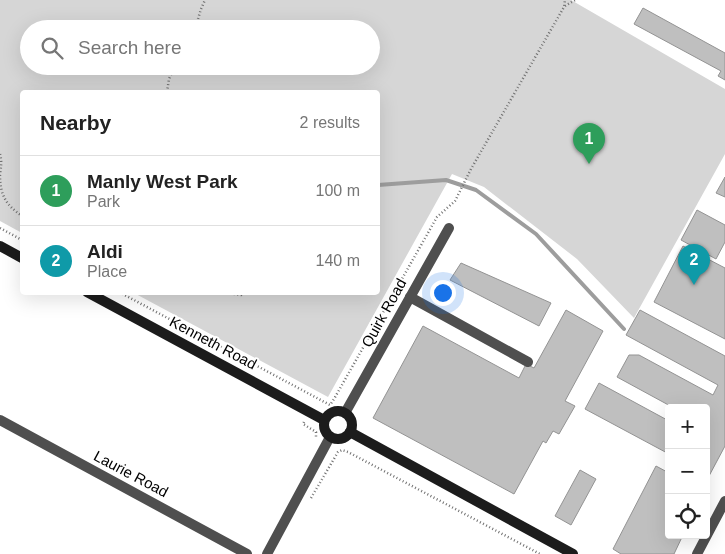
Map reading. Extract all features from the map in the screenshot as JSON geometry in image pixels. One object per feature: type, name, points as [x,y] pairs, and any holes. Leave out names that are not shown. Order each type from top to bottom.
[{"type":"main road","points":[[0,246],[20,257]]},
{"type":"main road","name":"Kenneth Road","points":[[93,295],[324,420]]},
{"type":"main road","points":[[332,412],[345,413],[351,420],[352,428],[344,438],[339,440],[330,437],[324,428],[324,420],[332,412]]},
{"type":"main road","points":[[350,432],[573,554]]},
{"type":"street","name":"Quirk Road","points":[[345,413],[449,228]]},
{"type":"street","points":[[410,297],[528,362]]},
{"type":"street","name":"Laurie Road","points":[[0,420],[247,554]]},
{"type":"street","points":[[267,554],[330,437]]},
{"type":"street","points":[[697,554],[725,502]]},
{"type":"path","points":[[198,20],[206,0]]},
{"type":"path","points":[[125,295],[316,399],[330,404],[437,217],[455,201],[564,7],[566,0]]},
{"type":"path","points":[[564,7],[575,0]]},
{"type":"path","points":[[167,90],[171,75]]},
{"type":"path","points":[[0,154],[2,160],[0,187],[4,200],[20,214]]},
{"type":"path","points":[[0,228],[20,239]]},
{"type":"path","points":[[303,424],[316,432],[316,440]]},
{"type":"path","points":[[330,465],[338,452],[342,450],[348,452],[540,554]]},
{"type":"shaded area","points":[[0,0],[571,0],[725,89],[725,154],[634,318],[577,259],[484,187],[452,174],[328,397],[138,295],[380,295],[380,90],[20,90],[20,232],[0,221]]},
{"type":"building","points":[[643,8],[725,53],[725,80],[718,76],[721,71],[634,24]]},
{"type":"building","points":[[725,177],[725,197],[716,193]]},
{"type":"building","points":[[697,210],[725,225],[725,242],[716,259],[681,240]]},
{"type":"building","points":[[683,246],[725,268],[725,339],[654,302]]},
{"type":"building","points":[[461,263],[551,303],[539,326],[450,280]]},
{"type":"building","points":[[566,310],[603,331],[565,401],[575,406],[559,434],[553,431],[546,443],[543,441],[514,494],[373,418],[423,326],[519,378],[526,364],[534,368]]},
{"type":"building","points":[[640,310],[725,356],[725,446],[710,474],[710,404],[667,404],[617,377],[629,355],[639,355],[713,395],[718,385],[626,335]]},
{"type":"building","points":[[599,383],[665,419],[665,452],[585,409]]},
{"type":"building","points":[[656,466],[665,471],[665,539],[681,539],[674,554],[621,554],[613,549]]},
{"type":"building","points":[[580,470],[596,479],[571,525],[555,516]]},
{"type":"waterway","points":[[380,185],[446,180],[476,190],[536,234],[624,329]]},
{"type":"place","name":"Manly West Park","points":[[589,164]]},
{"type":"place","name":"Aldi","points":[[694,285]]}]
